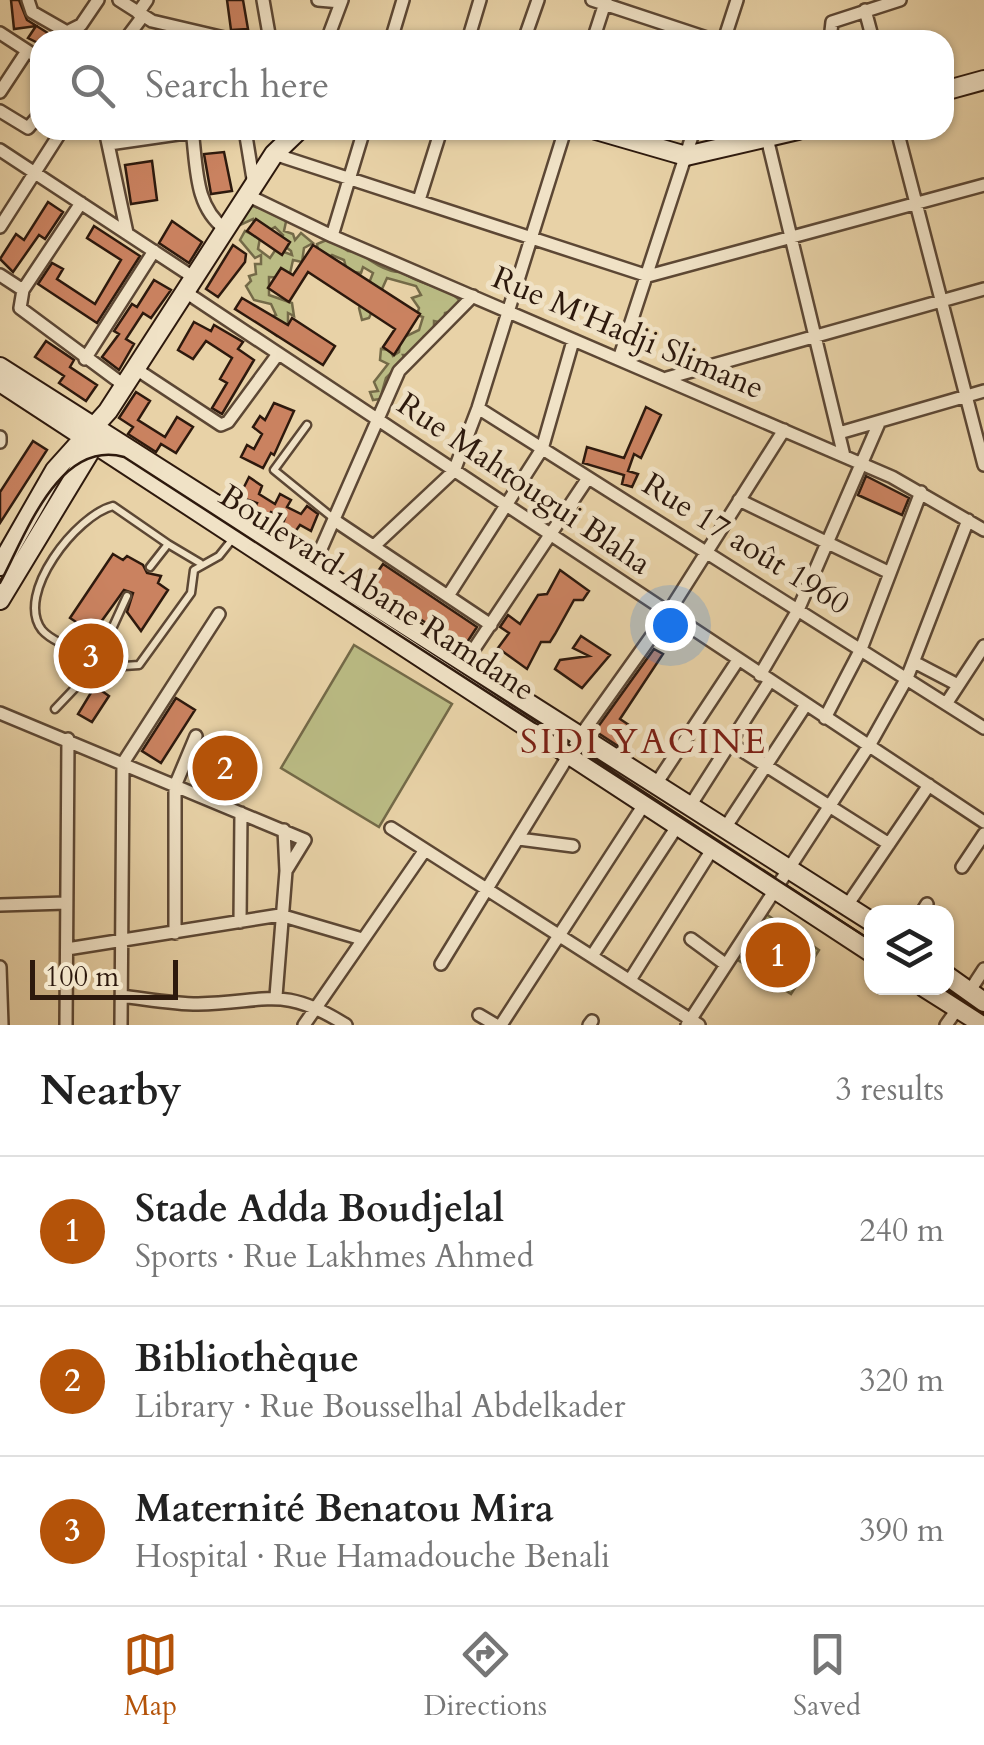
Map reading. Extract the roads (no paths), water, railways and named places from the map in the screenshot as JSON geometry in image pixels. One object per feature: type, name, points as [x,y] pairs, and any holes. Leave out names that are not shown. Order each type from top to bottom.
[{"type":"main road","points":[[954,89],[984,80]]},
{"type":"main road","points":[[0,600],[108,411],[250,190],[289,140]]},
{"type":"main road","points":[[631,140],[686,156],[758,140]]},
{"type":"main road","name":"Boulevard Abane Ramdane","points":[[0,367],[93,435]]},
{"type":"main road","name":"Boulevard Abane Ramdane","points":[[0,382],[93,435],[239,529],[864,948]]},
{"type":"main road","points":[[1,562],[55,470],[93,435]]},
{"type":"main road","name":"Boulevard Abane Ramdane","points":[[239,529],[313,567],[864,917]]},
{"type":"main road","points":[[954,980],[977,997]]},
{"type":"main road","points":[[937,995],[984,1025]]},
{"type":"street","points":[[28,0],[32,12],[64,30]]},
{"type":"street","points":[[71,30],[81,25],[98,0]]},
{"type":"street","points":[[120,0],[141,15],[196,30]]},
{"type":"street","points":[[131,30],[147,0]]},
{"type":"street","points":[[263,0],[268,30]]},
{"type":"street","points":[[318,0],[341,1],[331,30]]},
{"type":"street","points":[[394,30],[403,0]]},
{"type":"street","points":[[471,30],[480,0]]},
{"type":"street","points":[[528,30],[538,0]]},
{"type":"street","points":[[727,30],[737,0]]},
{"type":"street","points":[[831,30],[832,22],[900,0]]},
{"type":"street","points":[[595,30],[601,1],[684,30]]},
{"type":"street","points":[[865,10],[870,30]]},
{"type":"street","points":[[0,33],[30,53]]},
{"type":"street","points":[[0,92],[27,51]]},
{"type":"street","points":[[0,111],[30,126]]},
{"type":"street","points":[[0,227],[56,140]]},
{"type":"street","points":[[108,140],[127,234]]},
{"type":"street","points":[[109,144],[135,140]]},
{"type":"street","points":[[193,140],[202,202],[225,229]]},
{"type":"street","points":[[246,140],[250,190]]},
{"type":"street","points":[[332,236],[361,140]]},
{"type":"street","points":[[420,200],[438,140]]},
{"type":"street","points":[[374,546],[454,471],[478,408],[562,140]]},
{"type":"street","points":[[618,359],[691,140]]},
{"type":"street","points":[[767,140],[844,456]]},
{"type":"street","points":[[900,140],[984,465]]},
{"type":"street","name":"Rue Mahtougui Blaha","points":[[0,150],[154,251],[189,284],[278,354],[984,822]]},
{"type":"street","points":[[274,154],[648,276],[984,185]]},
{"type":"street","name":"Rue M'Hadji Slimane","points":[[250,190],[332,236],[844,456],[921,492],[984,530]]},
{"type":"street","points":[[80,203],[19,301],[24,315],[125,386]]},
{"type":"street","points":[[85,359],[154,251]]},
{"type":"street","points":[[0,275],[23,290]]},
{"type":"street","points":[[667,378],[814,334],[984,290]]},
{"type":"street","points":[[313,567],[405,364],[473,296]]},
{"type":"street","points":[[448,596],[542,449],[573,341]]},
{"type":"street","points":[[136,369],[221,425],[228,422],[278,354]]},
{"type":"street","points":[[839,433],[984,392]]},
{"type":"street","name":"Rue 17 août 1960","points":[[478,408],[984,728]]},
{"type":"street","points":[[690,806],[764,679],[879,423]]},
{"type":"street","points":[[441,964],[581,735],[668,613],[784,430]]},
{"type":"street","points":[[464,664],[588,478]]},
{"type":"street","points":[[825,718],[861,649],[921,492]]},
{"type":"street","points":[[739,500],[890,573]]},
{"type":"street","points":[[334,520],[491,625]]},
{"type":"street","points":[[391,828],[692,1023],[726,964],[870,744],[907,678],[968,520]]},
{"type":"street","points":[[121,1025],[123,763],[219,614]]},
{"type":"street","points":[[946,704],[984,646]]},
{"type":"street","points":[[656,784],[738,660]]},
{"type":"street","points":[[914,662],[958,684]]},
{"type":"street","points":[[725,828],[805,706]]},
{"type":"street","points":[[0,713],[306,841],[286,871]]},
{"type":"street","points":[[175,933],[176,786],[196,736]]},
{"type":"street","points":[[66,1025],[68,739]]},
{"type":"street","points":[[730,743],[889,844]]},
{"type":"street","points":[[846,907],[929,785]]},
{"type":"street","points":[[479,1015],[498,1025],[645,803]]},
{"type":"street","points":[[240,922],[241,813]]},
{"type":"street","points":[[592,956],[678,824]]},
{"type":"street","points":[[276,996],[286,871],[284,830]]},
{"type":"street","points":[[962,867],[984,834]]},
{"type":"street","points":[[519,839],[572,846]]},
{"type":"street","points":[[630,980],[713,848]]},
{"type":"street","points":[[304,1025],[425,850]]},
{"type":"street","points":[[0,905],[66,902]]},
{"type":"street","points":[[67,950],[280,915],[362,939]]},
{"type":"street","points":[[691,939],[726,964]]},
{"type":"street","points":[[0,968],[2,1025]]},
{"type":"street","points":[[977,997],[984,969]]},
{"type":"street","points":[[121,996],[195,1004],[276,996],[318,1006],[346,1025]]},
{"type":"street","points":[[946,1025],[958,1008]]},
{"type":"lane","points":[[307,424],[274,470],[330,512],[334,520]]},
{"type":"lane","points":[[200,563],[113,506],[69,535],[37,590],[35,612],[46,633],[96,664],[139,665],[191,593],[192,575],[200,563],[219,556],[239,529]]},
{"type":"lane","points":[[150,567],[168,544]]},
{"type":"lane","points":[[55,709],[96,664],[127,596]]},
{"type":"tram line","points":[[0,583],[33,518],[62,477],[80,463],[101,455],[124,457],[864,936]]},
{"type":"tram line","points":[[953,995],[984,1015]]},
{"type":"place","name":"Maternité Benatou Mira","points":[[91,656]]},
{"type":"place","name":"Bibliothèque","points":[[225,768]]},
{"type":"place","name":"Stade Adda Boudjelal","points":[[778,955]]},
{"type":"district","name":"SIDI YACINE","points":[[644,742]]}]
